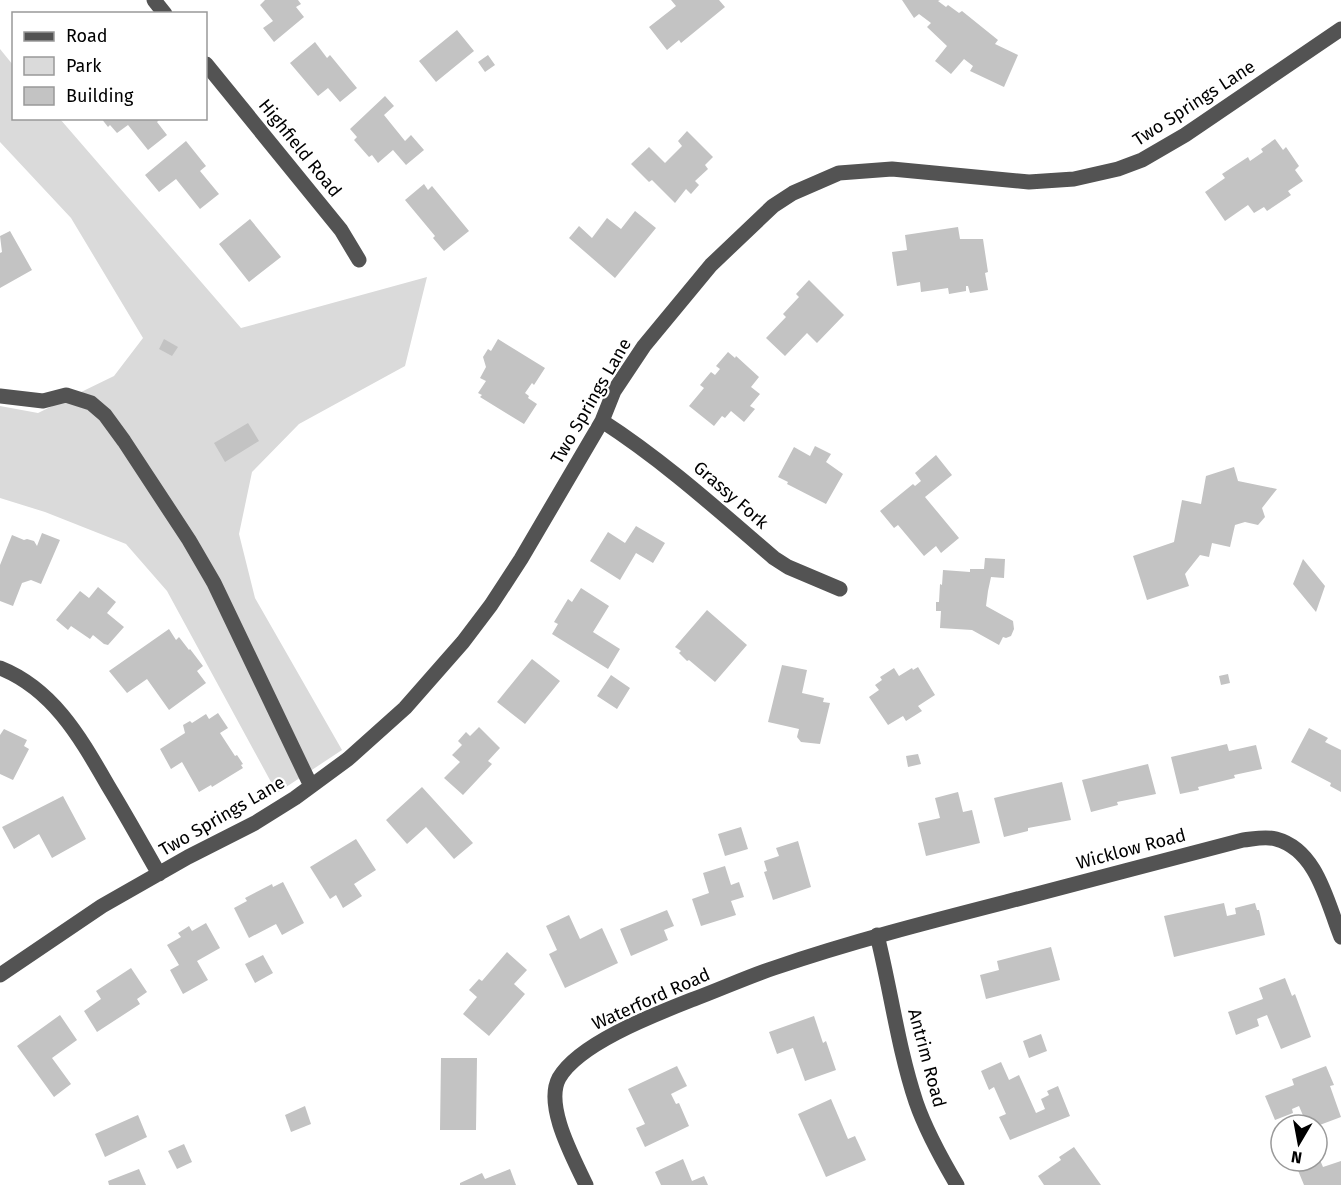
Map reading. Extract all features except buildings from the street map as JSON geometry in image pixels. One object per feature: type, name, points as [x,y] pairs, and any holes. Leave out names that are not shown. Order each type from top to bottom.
[{"type":"street","points":[[154,0],[163,12]]},
{"type":"street","name":"Two Springs Lane","points":[[0,975],[102,906],[255,823],[348,759],[405,708],[463,642],[491,605],[521,559],[602,421],[614,392],[644,346],[711,265],[773,206],[793,193],[839,173],[863,170],[896,170],[1029,182],[1074,179],[1118,170],[1142,160],[1185,135],[1341,28]]},
{"type":"street","name":"Highfield Road","points":[[207,64],[342,230],[359,260]]},
{"type":"street","points":[[0,396],[43,401],[66,395],[91,403],[105,415],[189,540],[214,583],[311,786]]},
{"type":"street","name":"Grassy Fork","points":[[602,421],[675,472],[774,558],[788,567],[840,589]]},
{"type":"street","points":[[0,668],[38,691],[60,711],[73,728],[159,874]]},
{"type":"street","name":"Wicklow Road","points":[[877,935],[1262,837],[1275,838],[1289,844],[1308,860],[1313,867],[1341,937]]},
{"type":"street","name":"Waterford Road","points":[[586,1185],[568,1145],[556,1109],[555,1096],[558,1081],[569,1064],[587,1049],[657,1014],[772,969],[877,935]]},
{"type":"street","name":"Antrim Road","points":[[877,935],[902,1053],[916,1103],[937,1151],[957,1185]]},
{"type":"green space","points":[[0,49],[12,64],[12,120],[61,120],[241,328],[427,277],[405,366],[299,424],[252,472],[239,534],[255,598],[342,750],[277,793],[167,591],[126,544],[45,512],[0,498],[0,406],[38,413],[114,376],[143,338],[71,218],[0,142]]}]
